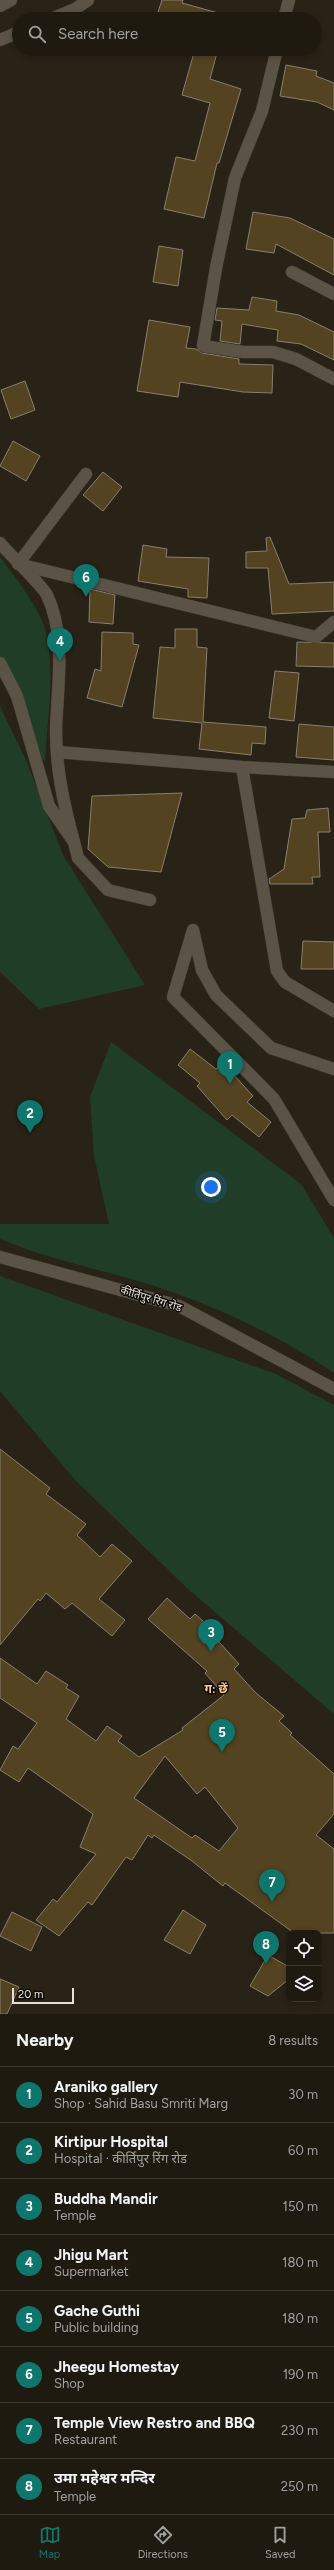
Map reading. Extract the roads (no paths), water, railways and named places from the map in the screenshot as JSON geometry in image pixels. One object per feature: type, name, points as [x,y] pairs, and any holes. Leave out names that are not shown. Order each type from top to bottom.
[{"type":"street","points":[[0,6],[11,0]]},
{"type":"street","points":[[68,12],[88,0]]},
{"type":"street","points":[[286,12],[289,0]]},
{"type":"street","points":[[0,40],[12,35]]},
{"type":"street","points":[[275,56],[262,111],[236,178],[216,268],[203,346],[243,352],[273,352],[296,358],[334,379]]},
{"type":"street","points":[[292,272],[334,294]]},
{"type":"street","points":[[18,564],[86,474]]},
{"type":"street","points":[[0,543],[46,594],[56,620],[60,661],[57,752],[60,789],[78,858],[108,890],[150,900]]},
{"type":"street","points":[[18,564],[316,636],[334,622]]},
{"type":"street","points":[[0,663],[17,696],[49,806],[74,842]]},
{"type":"street","points":[[57,752],[242,767],[334,772]]},
{"type":"street","points":[[242,767],[277,971],[285,982],[334,1011]]},
{"type":"street","points":[[334,1070],[271,1048],[216,995],[202,970],[193,930],[173,998],[274,1099],[334,1200]]},
{"type":"street","name":"कीर्तिपुर रिंग रोड","points":[[0,1257],[179,1306],[334,1389]]},
{"type":"place","name":"Jheegu Homestay","points":[[86,597]]},
{"type":"place","name":"Jhigu Mart","points":[[60,661]]},
{"type":"place","name":"Araniko gallery","points":[[230,1084]]},
{"type":"place","name":"Kirtipur Hospital","points":[[30,1133]]},
{"type":"place","name":"Buddha Mandir","points":[[211,1652]]},
{"type":"place","name":"Gache Guthi","points":[[222,1752]]},
{"type":"place","name":"Temple View Restro and BBQ","points":[[272,1902]]},
{"type":"place","name":"उमा महेश्वर मन्दिर","points":[[266,1964]]},
{"type":"district","name":"ग: छें","points":[[216,1689]]}]
